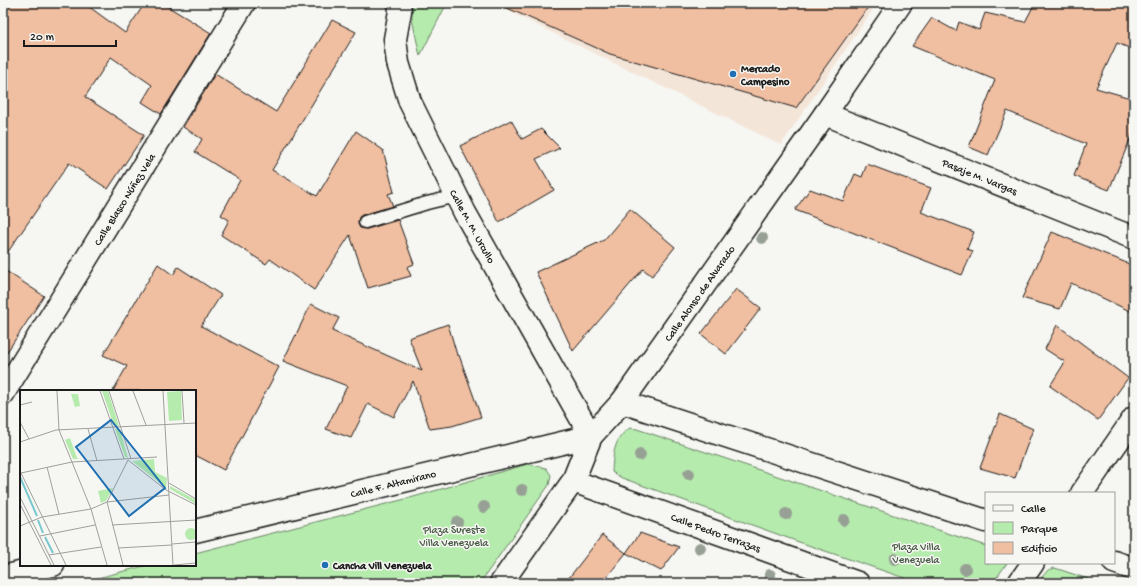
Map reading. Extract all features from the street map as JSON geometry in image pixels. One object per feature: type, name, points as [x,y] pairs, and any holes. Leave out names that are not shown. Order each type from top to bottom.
[{"type":"street","name":"Calle Blasco Núñez Vela","points":[[3,394],[244,3]]},
{"type":"street","name":"Calle M. M. Urcullo","points":[[399,3],[400,11],[395,39],[398,63],[410,102],[456,196],[591,436]]},
{"type":"street","name":"Calle Alonso de Alvarado","points":[[501,583],[573,481],[591,436],[622,402],[825,114],[901,3]]},
{"type":"street","name":"Pasaje M. Vargas","points":[[825,114],[1134,238]]},
{"type":"street","points":[[622,402],[985,520]]},
{"type":"street","points":[[1083,492],[1134,418]]},
{"type":"street","name":"Calle F. Altamirano","points":[[196,531],[591,436]]},
{"type":"street","name":"Calle Pedro Terrazas","points":[[573,481],[858,583]]},
{"type":"street","points":[[1115,562],[1134,569]]},
{"type":"street","points":[[1019,583],[1033,564]]},
{"type":"street","points":[[3,577],[50,566]]},
{"type":"lane","points":[[365,222],[427,203],[456,196]]},
{"type":"shaded area","name":"Mercado Campesino","points":[[492,3],[877,3],[781,145]]},
{"type":"green space","points":[[412,3],[447,3],[420,56],[412,19]]},
{"type":"green space","name":"Plaza Villa Venezuela","points":[[630,428],[637,429],[985,546],[985,564],[1006,564],[993,583],[919,583],[799,542],[622,478],[612,472],[615,447],[625,432]]},
{"type":"green space","name":"Plaza Sureste Villa Venezuela","points":[[528,464],[546,468],[551,475],[549,485],[480,583],[78,583],[144,566],[196,566],[196,553],[417,496]]},
{"type":"green space","points":[[1055,568],[1100,583],[1037,583],[1048,570]]},
{"type":"building","points":[[3,3],[84,3],[125,33],[145,3],[162,3],[211,33],[161,114],[142,102],[152,85],[111,57],[85,97],[144,135],[108,189],[69,163],[3,259]]},
{"type":"building","name":"Mercado Campesino","points":[[496,3],[871,3],[796,108],[610,54]]},
{"type":"building","points":[[1035,3],[1134,3],[1134,50],[1117,43],[1096,88],[1134,99],[1134,130],[1109,190],[1074,176],[1086,144],[1007,111],[988,155],[969,147],[995,80],[912,46],[932,18],[956,31],[959,22],[979,30],[985,13],[1025,22]]},
{"type":"building","points":[[332,20],[356,32],[272,170],[317,196],[356,131],[383,150],[394,192],[388,194],[393,206],[362,215],[359,217],[358,224],[360,228],[367,229],[398,220],[414,264],[407,267],[411,276],[368,288],[350,235],[314,290],[270,259],[266,264],[221,235],[229,220],[221,215],[240,180],[195,152],[202,139],[183,127],[215,74],[276,112]]},
{"type":"building","points":[[511,120],[522,139],[541,129],[560,148],[536,159],[554,190],[499,222],[460,146]]},
{"type":"building","points":[[867,164],[931,188],[921,212],[974,232],[967,249],[973,251],[962,275],[795,210],[810,189],[843,201],[855,174],[862,177]]},
{"type":"building","points":[[630,209],[675,247],[652,276],[643,269],[573,351],[536,272],[604,240]]},
{"type":"building","points":[[1052,232],[1134,266],[1134,313],[1071,283],[1060,309],[1022,298]]},
{"type":"building","points":[[158,264],[173,275],[178,267],[221,295],[201,326],[279,367],[224,470],[196,456],[196,390],[114,390],[127,366],[103,355]]},
{"type":"building","points":[[3,269],[44,296],[3,358]]},
{"type":"building","points":[[736,289],[761,308],[726,354],[701,334]]},
{"type":"building","points":[[311,304],[339,318],[332,331],[422,371],[409,338],[448,324],[457,355],[459,355],[481,417],[452,426],[430,429],[413,381],[394,417],[368,404],[351,438],[326,429],[347,386],[283,361]]},
{"type":"building","points":[[1057,325],[1128,378],[1098,420],[1050,386],[1065,362],[1045,349]]},
{"type":"building","points":[[1000,414],[1033,429],[1015,478],[980,468]]},
{"type":"building","points":[[640,533],[679,547],[661,571],[626,553]]},
{"type":"building","points":[[602,535],[626,553],[602,583],[565,583]]},
{"type":"place","name":"Mercado Campesino","points":[[733,74]]},
{"type":"place","name":"Cancha Vill Venezuela","points":[[325,565]]}]
